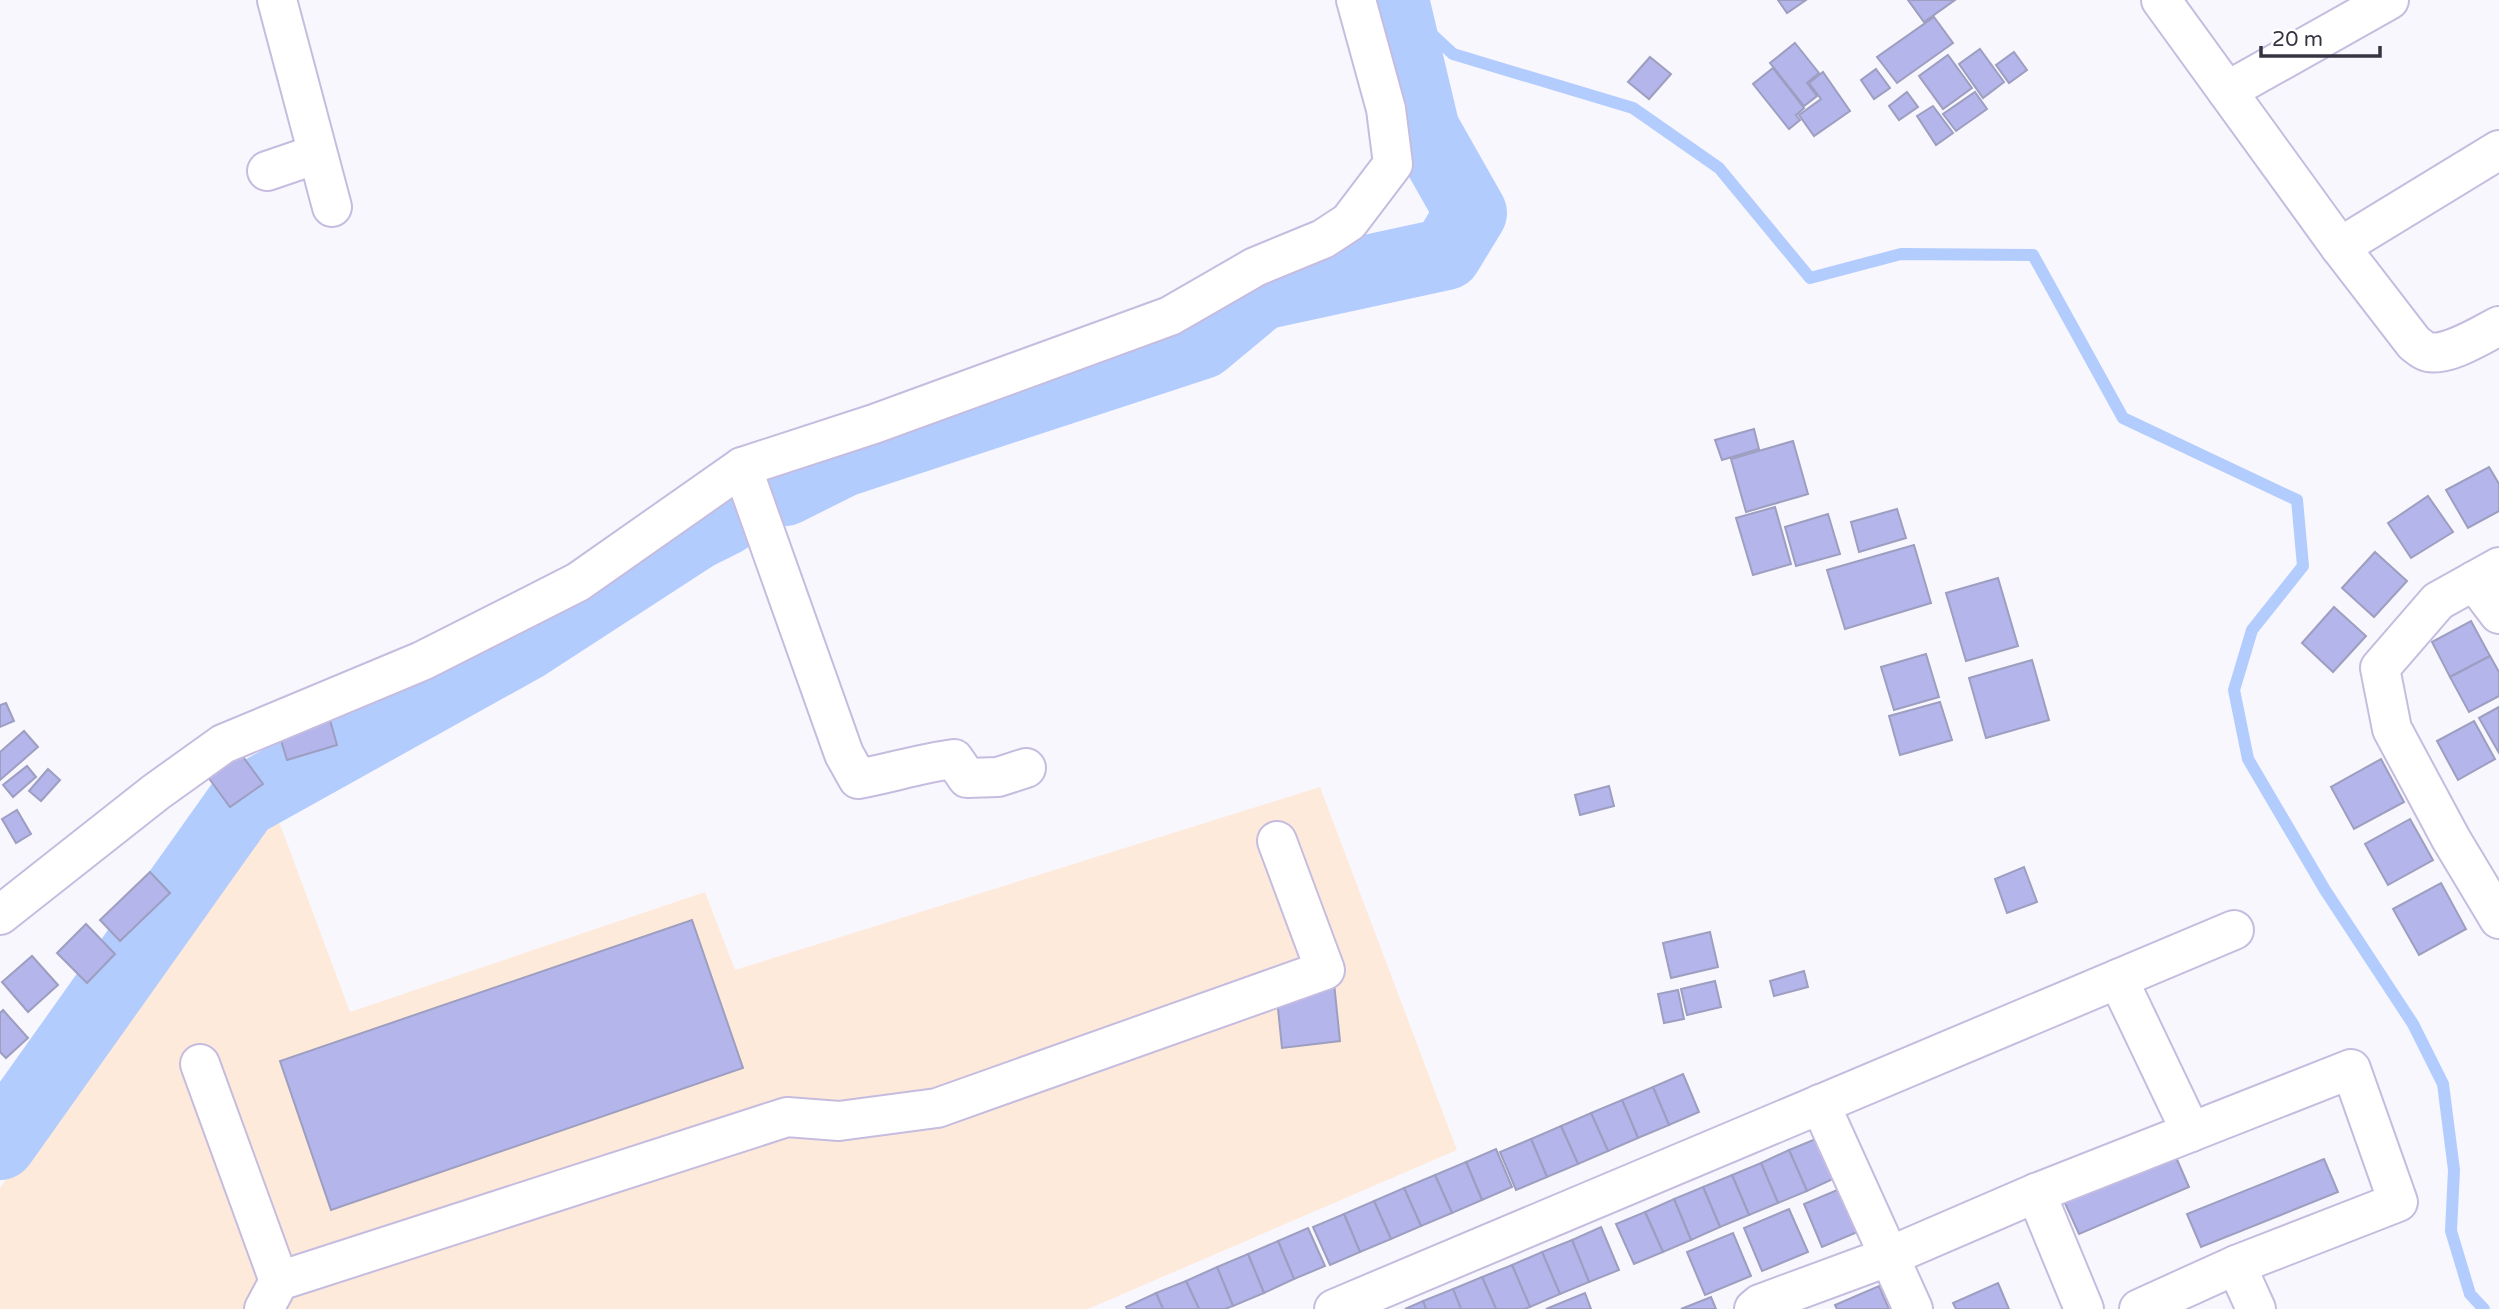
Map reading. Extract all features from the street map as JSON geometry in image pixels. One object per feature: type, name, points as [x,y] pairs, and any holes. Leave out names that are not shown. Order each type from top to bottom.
[{"type":"street","points":[[277,0],[332,206]]},
{"type":"street","points":[[0,915],[156,792],[223,744],[422,662],[578,582],[742,467],[874,424],[1170,316],[1255,267],[1323,239],[1349,222],[1393,164],[1386,109],[1356,0]]},
{"type":"street","points":[[2161,0],[2413,343],[2427,352],[2457,347],[2499,326]]},
{"type":"street","points":[[2227,92],[2389,0]]},
{"type":"street","points":[[2340,247],[2499,150]]},
{"type":"street","points":[[267,171],[317,154]]},
{"type":"street","points":[[742,467],[844,754],[858,779],[882,775],[924,762],[954,759],[967,778],[998,777],[1026,768]]},
{"type":"street","points":[[2499,614],[2487,574],[2438,601],[2380,668],[2392,729],[2451,839],[2499,919]]},
{"type":"street","points":[[200,1064],[271,1295],[787,1117],[839,1121],[937,1108],[1325,970],[1277,841]]},
{"type":"street","points":[[1334,1309],[2234,930]]},
{"type":"street","points":[[2118,979],[2191,1132]]},
{"type":"street","points":[[1754,1309],[1760,1304],[1890,1256],[2036,1193],[2351,1069],[2398,1202],[2236,1265],[2139,1309]]},
{"type":"street","points":[[1820,1104],[1913,1309]]},
{"type":"street","points":[[2036,1193],[2084,1309]]},
{"type":"street","points":[[2236,1265],[2256,1309]]},
{"type":"shaded area","points":[[1320,787],[1457,1150],[1088,1309],[0,1309],[0,1188],[271,800],[350,1012],[705,892],[735,970]]},
{"type":"building","points":[[1778,0],[1806,0],[1787,13]]},
{"type":"building","points":[[1908,0],[1955,0],[1924,22]]},
{"type":"building","points":[[1934,17],[1953,43],[1897,83],[1877,57]]},
{"type":"building","points":[[1795,43],[1819,73],[1807,83],[1817,96],[1804,106],[1770,63]]},
{"type":"building","points":[[1980,49],[2004,82],[1983,98],[1959,64]]},
{"type":"building","points":[[2014,52],[2027,70],[2009,83],[1996,65]]},
{"type":"building","points":[[1948,55],[1972,88],[1943,109],[1919,76]]},
{"type":"building","points":[[1650,57],[1671,74],[1649,99],[1628,82]]},
{"type":"building","points":[[1773,68],[1804,108],[1796,115],[1800,120],[1789,129],[1753,84]]},
{"type":"building","points":[[1876,69],[1890,88],[1874,99],[1861,80]]},
{"type":"building","points":[[1823,72],[1850,111],[1814,136],[1799,115],[1821,99],[1809,83]]},
{"type":"building","points":[[1907,92],[1918,107],[1899,120],[1889,106]]},
{"type":"building","points":[[1975,92],[1987,109],[1956,131],[1943,114]]},
{"type":"building","points":[[1933,106],[1953,133],[1936,145],[1917,116]]},
{"type":"building","points":[[1754,429],[1759,449],[1722,460],[1715,440]]},
{"type":"building","points":[[1793,441],[1808,494],[1746,512],[1731,459]]},
{"type":"building","points":[[2489,467],[2499,484],[2499,511],[2468,528],[2446,490]]},
{"type":"building","points":[[2428,496],[2453,532],[2411,558],[2388,523]]},
{"type":"building","points":[[1775,507],[1791,564],[1753,575],[1736,518]]},
{"type":"building","points":[[1897,509],[1906,538],[1859,552],[1851,522]]},
{"type":"building","points":[[1828,514],[1840,554],[1796,566],[1785,527]]},
{"type":"building","points":[[1914,545],[1931,603],[1845,629],[1827,570]]},
{"type":"building","points":[[2375,552],[2407,581],[2374,617],[2342,588]]},
{"type":"building","points":[[1998,578],[2018,646],[1966,661],[1946,593]]},
{"type":"building","points":[[2334,607],[2366,636],[2333,672],[2302,643]]},
{"type":"building","points":[[2471,621],[2490,656],[2450,677],[2432,642]]},
{"type":"building","points":[[1926,654],[1939,697],[1894,710],[1881,667]]},
{"type":"building","points":[[2490,656],[2499,672],[2499,696],[2469,712],[2450,677]]},
{"type":"building","points":[[2032,660],[2049,720],[1986,738],[1969,678]]},
{"type":"building","points":[[1940,702],[1952,740],[1900,755],[1889,716]]},
{"type":"building","points":[[6,703],[14,721],[0,727],[0,705]]},
{"type":"building","points":[[2499,707],[2499,753],[2479,718]]},
{"type":"building","points":[[330,720],[337,745],[287,760],[279,734]]},
{"type":"building","points":[[2474,721],[2495,759],[2458,780],[2437,741]]},
{"type":"building","points":[[24,731],[38,747],[0,780],[0,752]]},
{"type":"building","points":[[241,754],[263,784],[230,807],[208,777]]},
{"type":"building","points":[[2381,759],[2404,802],[2354,829],[2331,787]]},
{"type":"building","points":[[27,766],[36,777],[13,797],[3,785]]},
{"type":"building","points":[[48,769],[60,780],[41,801],[29,791]]},
{"type":"building","points":[[1609,786],[1614,806],[1580,815],[1575,795]]},
{"type":"building","points":[[17,810],[31,834],[16,843],[2,819]]},
{"type":"building","points":[[2410,819],[2433,860],[2388,885],[2365,844]]},
{"type":"building","points":[[2024,867],[2037,902],[2007,913],[1995,879]]},
{"type":"building","points":[[150,872],[170,893],[120,941],[100,920]]},
{"type":"building","points":[[2441,883],[2466,929],[2419,955],[2393,909]]},
{"type":"building","points":[[692,920],[743,1068],[331,1210],[280,1061]]},
{"type":"building","points":[[86,924],[115,954],[87,983],[57,953]]},
{"type":"building","points":[[1710,932],[1718,967],[1671,978],[1663,943]]},
{"type":"building","points":[[32,956],[58,985],[28,1012],[2,982]]},
{"type":"building","points":[[1804,971],[1808,987],[1774,996],[1770,981]]},
{"type":"building","points":[[1715,981],[1721,1007],[1687,1015],[1681,989]]},
{"type":"building","points":[[1334,983],[1340,1041],[1282,1048],[1276,989]]},
{"type":"building","points":[[1678,990],[1684,1019],[1664,1023],[1658,994]]},
{"type":"building","points":[[3,1010],[28,1038],[6,1058],[0,1052],[0,1013]]},
{"type":"building","points":[[1683,1074],[1699,1112],[1669,1125],[1653,1087]]},
{"type":"building","points":[[1653,1087],[1669,1125],[1638,1138],[1622,1100]]},
{"type":"building","points":[[1622,1100],[1638,1138],[1608,1151],[1591,1113]]},
{"type":"building","points":[[1591,1113],[1608,1151],[1578,1164],[1561,1126]]},
{"type":"building","points":[[1561,1126],[1578,1164],[1547,1177],[1531,1139]]},
{"type":"building","points":[[1818,1138],[1835,1178],[1807,1191],[1789,1150]]},
{"type":"building","points":[[1531,1139],[1547,1177],[1516,1190],[1500,1152]]},
{"type":"building","points":[[1496,1149],[1512,1187],[1482,1200],[1466,1162]]},
{"type":"building","points":[[1789,1150],[1807,1191],[1778,1203],[1761,1163]]},
{"type":"building","points":[[2175,1155],[2189,1187],[2079,1234],[2064,1201]]},
{"type":"building","points":[[2324,1159],[2338,1192],[2201,1247],[2187,1214]]},
{"type":"building","points":[[1466,1162],[1482,1200],[1452,1213],[1435,1175]]},
{"type":"building","points":[[1761,1163],[1778,1203],[1749,1215],[1732,1175]]},
{"type":"building","points":[[1435,1175],[1452,1213],[1421,1226],[1404,1188]]},
{"type":"building","points":[[1732,1175],[1749,1215],[1720,1227],[1703,1187]]},
{"type":"building","points":[[1849,1185],[1867,1228],[1822,1247],[1804,1204]]},
{"type":"building","points":[[1703,1187],[1720,1227],[1691,1240],[1674,1199]]},
{"type":"building","points":[[1404,1188],[1421,1226],[1391,1239],[1374,1201]]},
{"type":"building","points":[[1674,1199],[1691,1240],[1663,1252],[1645,1212]]},
{"type":"building","points":[[1374,1201],[1391,1239],[1360,1252],[1344,1214]]},
{"type":"building","points":[[1789,1209],[1808,1252],[1762,1271],[1744,1228]]},
{"type":"building","points":[[1645,1212],[1663,1252],[1634,1264],[1616,1224]]},
{"type":"building","points":[[1344,1214],[1360,1252],[1330,1265],[1313,1227]]},
{"type":"building","points":[[1601,1227],[1619,1270],[1589,1282],[1572,1240]]},
{"type":"building","points":[[1308,1228],[1325,1266],[1294,1279],[1278,1241]]},
{"type":"building","points":[[1733,1233],[1751,1276],[1705,1295],[1687,1252]]},
{"type":"building","points":[[1572,1240],[1589,1282],[1560,1294],[1542,1252]]},
{"type":"building","points":[[1278,1241],[1294,1279],[1264,1293],[1248,1254]]},
{"type":"building","points":[[1542,1252],[1560,1294],[1530,1307],[1512,1265]]},
{"type":"building","points":[[1248,1254],[1264,1293],[1233,1306],[1217,1267]]},
{"type":"building","points":[[1512,1265],[1530,1307],[1496,1309],[1482,1277]]},
{"type":"building","points":[[1217,1267],[1233,1306],[1225,1309],[1199,1309],[1186,1281]]},
{"type":"building","points":[[1482,1277],[1496,1309],[1461,1309],[1453,1289]]},
{"type":"building","points":[[1186,1281],[1199,1309],[1163,1309],[1156,1293]]},
{"type":"building","points":[[1998,1283],[2009,1309],[1956,1309],[1953,1303]]},
{"type":"building","points":[[1879,1286],[1889,1309],[1837,1309],[1835,1305]]},
{"type":"building","points":[[1453,1289],[1461,1309],[1426,1309],[1423,1301]]},
{"type":"building","points":[[1156,1293],[1163,1309],[1127,1309],[1126,1307]]},
{"type":"building","points":[[1585,1293],[1591,1309],[1546,1309]]},
{"type":"building","points":[[1711,1297],[1716,1309],[1681,1309]]},
{"type":"building","points":[[1423,1301],[1426,1309],[1405,1309]]},
{"type":"waterway","points":[[785,490],[843,461],[1202,343],[1261,294],[1446,254],[1471,213],[1424,130],[1393,0]]},
{"type":"waterway","points":[[1395,0],[1453,54],[1633,108],[1719,168],[1810,278],[1901,254],[2033,255],[2123,418],[2297,500],[2303,566],[2252,630],[2234,690],[2248,759],[2325,890],[2413,1024],[2443,1084],[2454,1170],[2451,1231],[2470,1294],[2484,1309]]},
{"type":"waterway","points":[[0,1144],[243,802],[525,645],[696,534],[726,519]]}]
